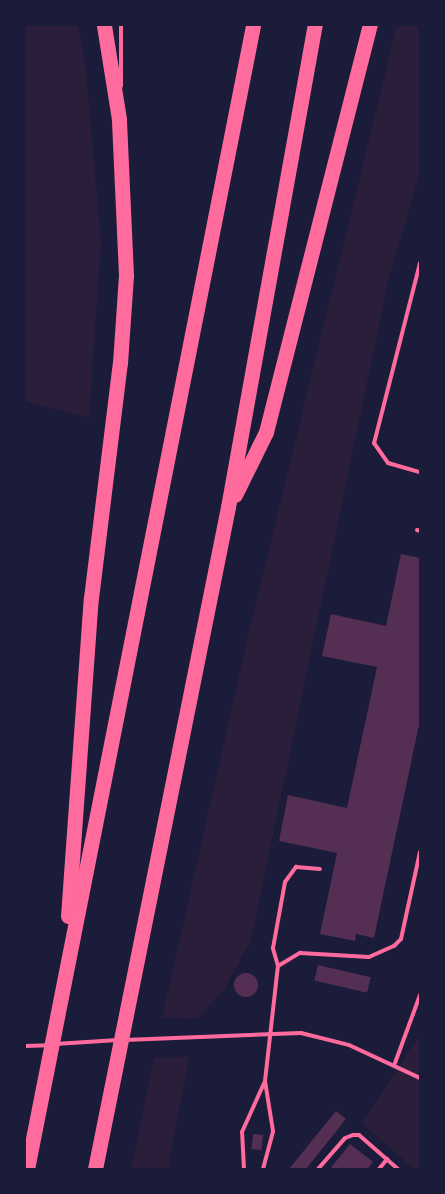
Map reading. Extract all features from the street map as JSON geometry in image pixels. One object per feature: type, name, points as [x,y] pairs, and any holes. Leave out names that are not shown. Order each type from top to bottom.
[{"type":"highway","points":[[64,980],[91,598],[120,363],[126,265],[119,119],[104,25]]},
{"type":"highway","points":[[27,1169],[253,25]]},
{"type":"highway","points":[[94,1169],[228,507],[315,25]]},
{"type":"highway","points":[[228,507],[266,432],[370,25]]},
{"type":"lane","points":[[119,119],[121,25]]},
{"type":"lane","points":[[420,263],[374,444],[388,462],[420,472]]},
{"type":"lane","points":[[278,966],[300,953],[369,957],[394,946],[401,939],[420,852]]},
{"type":"lane","points":[[263,1169],[273,1131],[265,1081],[278,966],[274,939],[285,882],[296,867],[320,869]]},
{"type":"lane","points":[[395,1063],[420,995]]},
{"type":"lane","points":[[25,1046],[188,1035],[270,1032],[301,1033],[350,1045],[395,1063],[420,1078]]},
{"type":"lane","points":[[244,1169],[240,1154],[244,1125],[265,1081]]},
{"type":"lane","points":[[318,1169],[345,1138],[353,1135],[398,1169]]},
{"type":"lane","points":[[379,1169],[387,1159]]},
{"type":"shaded area","points":[[25,25],[78,25],[86,69],[101,243],[89,418],[25,401]]},
{"type":"shaded area","points":[[397,25],[420,25],[420,173],[389,277],[251,940],[224,990],[197,1019],[162,1018],[251,623]]},
{"type":"shaded area","points":[[420,1034],[420,1169],[414,1169],[362,1123]]},
{"type":"shaded area","points":[[189,1057],[168,1169],[131,1169],[154,1058]]},
{"type":"building","points":[[401,554],[420,558],[420,720],[374,938],[356,934],[355,941],[320,934],[337,853],[279,841],[288,795],[347,808],[377,667],[322,656],[331,614],[386,626]]},
{"type":"building","points":[[318,965],[371,977],[367,993],[314,981]]},
{"type":"building","points":[[246,973],[251,974],[257,980],[257,990],[251,996],[246,997],[241,996],[235,990],[234,985],[235,980],[241,974]]},
{"type":"building","points":[[336,1111],[346,1119],[306,1169],[289,1169]]},
{"type":"building","points":[[253,1134],[263,1135],[261,1150],[251,1149]]},
{"type":"building","points":[[350,1144],[373,1162],[367,1169],[330,1169]]}]
